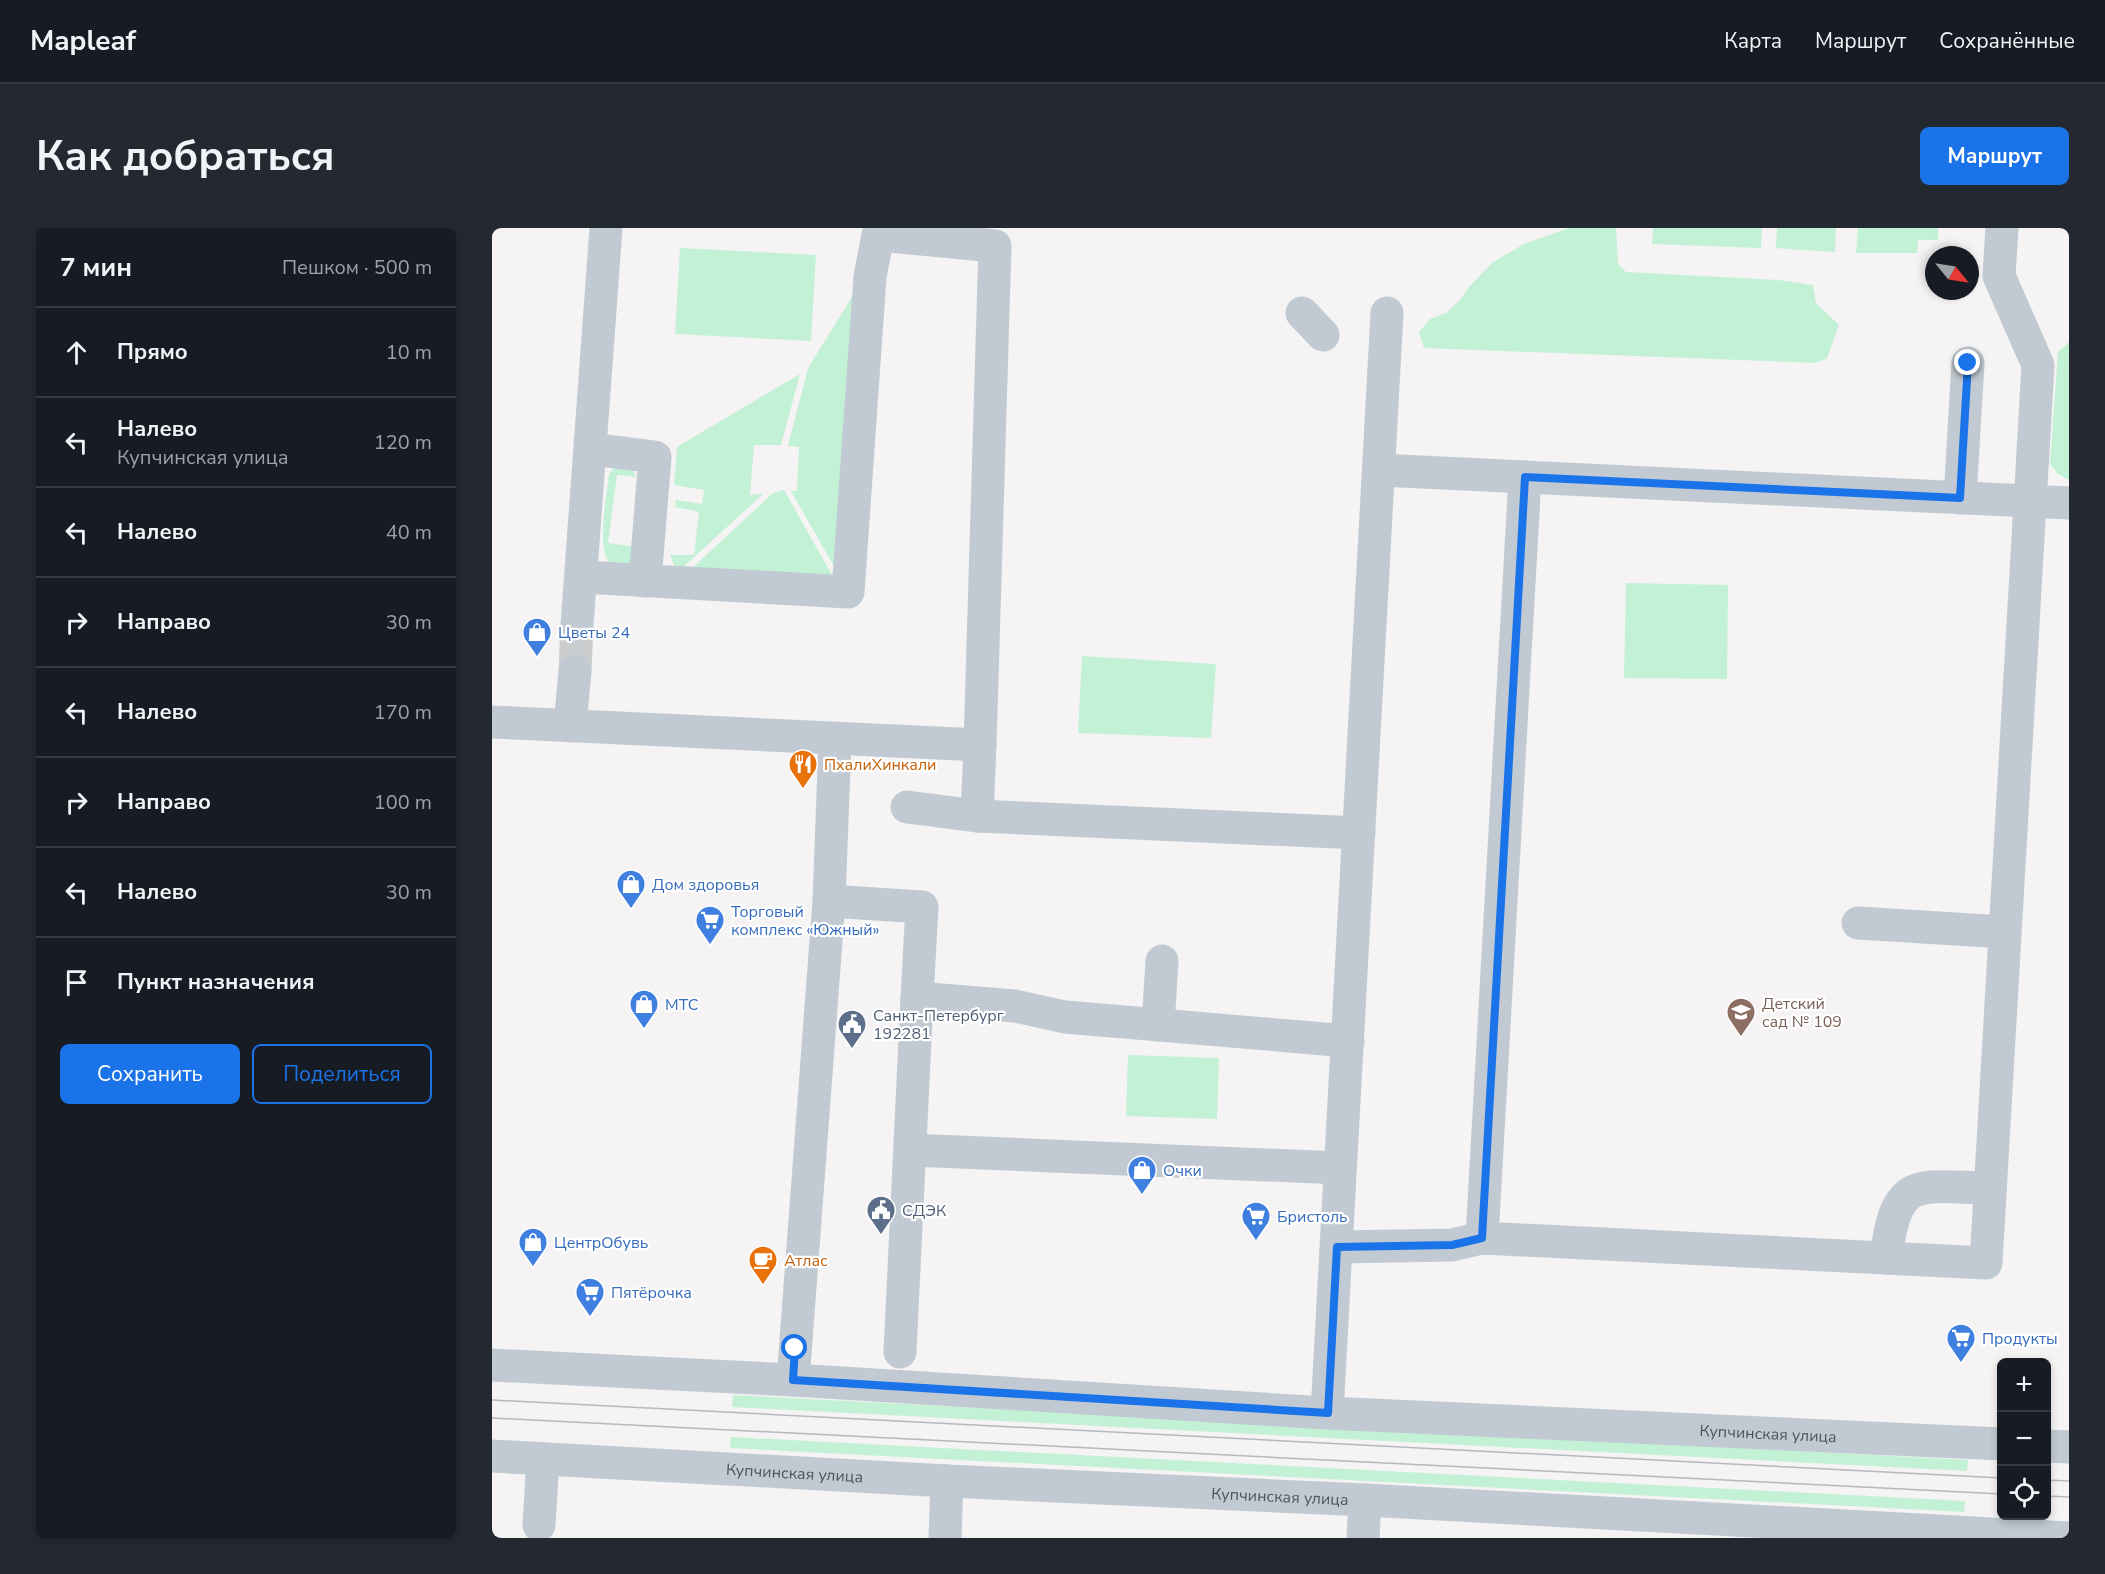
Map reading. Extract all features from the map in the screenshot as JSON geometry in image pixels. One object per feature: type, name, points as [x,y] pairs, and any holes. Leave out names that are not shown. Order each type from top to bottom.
[{"type":"street","points":[[577,625],[606,228]]},
{"type":"street","points":[[1337,1247],[1452,1245],[1482,1238],[1986,1263],[2038,365],[1999,276],[2002,228]]},
{"type":"street","points":[[582,578],[848,592],[870,277],[878,235],[995,246],[977,816]]},
{"type":"street","points":[[1328,1413],[1388,313]]},
{"type":"street","points":[[1960,498],[1968,363]]},
{"type":"street","points":[[591,449],[655,457],[662,529],[645,581]]},
{"type":"street","points":[[1379,470],[2069,503]]},
{"type":"street","points":[[1482,1238],[1525,477]]},
{"type":"street","points":[[570,726],[575,671]]},
{"type":"street","points":[[492,722],[980,746]]},
{"type":"street","points":[[793,1380],[829,902],[835,740]]},
{"type":"street","points":[[907,807],[977,816],[1359,833]]},
{"type":"street","points":[[829,902],[922,907],[900,1352]]},
{"type":"street","points":[[1858,923],[2004,932]]},
{"type":"street","points":[[1158,1025],[1162,961]]},
{"type":"street","points":[[917,998],[1015,1006],[1065,1017],[1348,1041]]},
{"type":"street","points":[[910,1150],[1340,1168]]},
{"type":"street","points":[[1886,1258],[1893,1216],[1900,1201],[1912,1191],[1924,1187],[1990,1188]]},
{"type":"street","name":"Купчинская улица","points":[[492,1365],[793,1380],[1328,1413],[1997,1444]]},
{"type":"street","points":[[2051,1446],[2069,1447]]},
{"type":"street","name":"Купчинская улица","points":[[492,1456],[2067,1538]]},
{"type":"street","points":[[539,1525],[543,1459]]},
{"type":"street","points":[[945,1538],[947,1481]]},
{"type":"street","points":[[1363,1538],[1365,1500]]},
{"type":"green space","points":[[1569,228],[1616,228],[1618,264],[1626,272],[1778,280],[1813,285],[1816,303],[1839,325],[1827,358],[1816,363],[1424,348],[1419,332],[1430,319],[1446,313],[1459,301],[1493,262],[1524,244]]},
{"type":"green space","points":[[1653,228],[1762,228],[1761,248],[1652,244]]},
{"type":"green space","points":[[1777,228],[1836,228],[1835,252],[1776,248]]},
{"type":"green space","points":[[1858,228],[1938,228],[1938,240],[1918,240],[1917,253],[1856,253]]},
{"type":"green space","points":[[680,248],[816,255],[811,341],[675,334]]},
{"type":"green space","points":[[862,281],[835,568],[791,491],[797,491],[799,447],[788,446],[808,368]]},
{"type":"green space","points":[[2069,342],[2069,480],[2058,474],[2050,464],[2058,352]]},
{"type":"green space","points":[[800,374],[781,445],[754,445],[750,495],[763,494],[680,570],[674,565],[670,555],[694,555],[699,512],[675,507],[676,500],[702,504],[704,490],[674,485],[677,447]]},
{"type":"green space","points":[[615,467],[632,467],[636,477],[617,475],[608,543],[630,546],[638,550],[627,571],[610,563],[604,546],[603,534],[609,474]]},
{"type":"green space","points":[[784,490],[832,575],[686,574],[773,493]]},
{"type":"green space","points":[[1626,583],[1728,585],[1727,679],[1624,678]]},
{"type":"green space","points":[[1082,656],[1216,664],[1211,738],[1078,733]]},
{"type":"green space","points":[[1128,1055],[1219,1058],[1217,1119],[1126,1116]]},
{"type":"green space","points":[[733,1395],[1968,1460],[1967,1471],[732,1407]]},
{"type":"green space","points":[[731,1437],[1965,1501],[1964,1512],[730,1448]]},
{"type":"tunnel","points":[[575,671],[577,625]]},
{"type":"tram line","points":[[492,1400],[1997,1478]]},
{"type":"tram line","points":[[492,1418],[1997,1494]]},
{"type":"tram line","points":[[2051,1480],[2069,1481]]},
{"type":"tram line","points":[[2051,1496],[2069,1497]]},
{"type":"place","name":"Цветы 24","points":[[537,658]]},
{"type":"place","name":"ПхалиХинкали","points":[[803,790]]},
{"type":"place","name":"Дом здоровья","points":[[631,910]]},
{"type":"place","name":"Торговый комплекс «Южный»","points":[[710,946]]},
{"type":"place","name":"МТС","points":[[644,1030]]},
{"type":"place","name":"Детский сад № 109","points":[[1741,1038]]},
{"type":"place","name":"Санкт-Петербург 192281","points":[[852,1050]]},
{"type":"place","name":"Очки","points":[[1142,1196]]},
{"type":"place","name":"СДЭК","points":[[881,1236]]},
{"type":"place","name":"Бристоль","points":[[1256,1242]]},
{"type":"place","name":"ЦентрОбувь","points":[[533,1268]]},
{"type":"place","name":"Атлас","points":[[763,1286]]},
{"type":"place","name":"Пятёрочка","points":[[590,1318]]},
{"type":"place","name":"Продукты","points":[[1961,1364]]},
{"type":"route","points":[[795,1348],[793,1380],[1328,1413],[1337,1247],[1452,1245],[1482,1238],[1525,477],[1960,498],[1968,363]]}]
